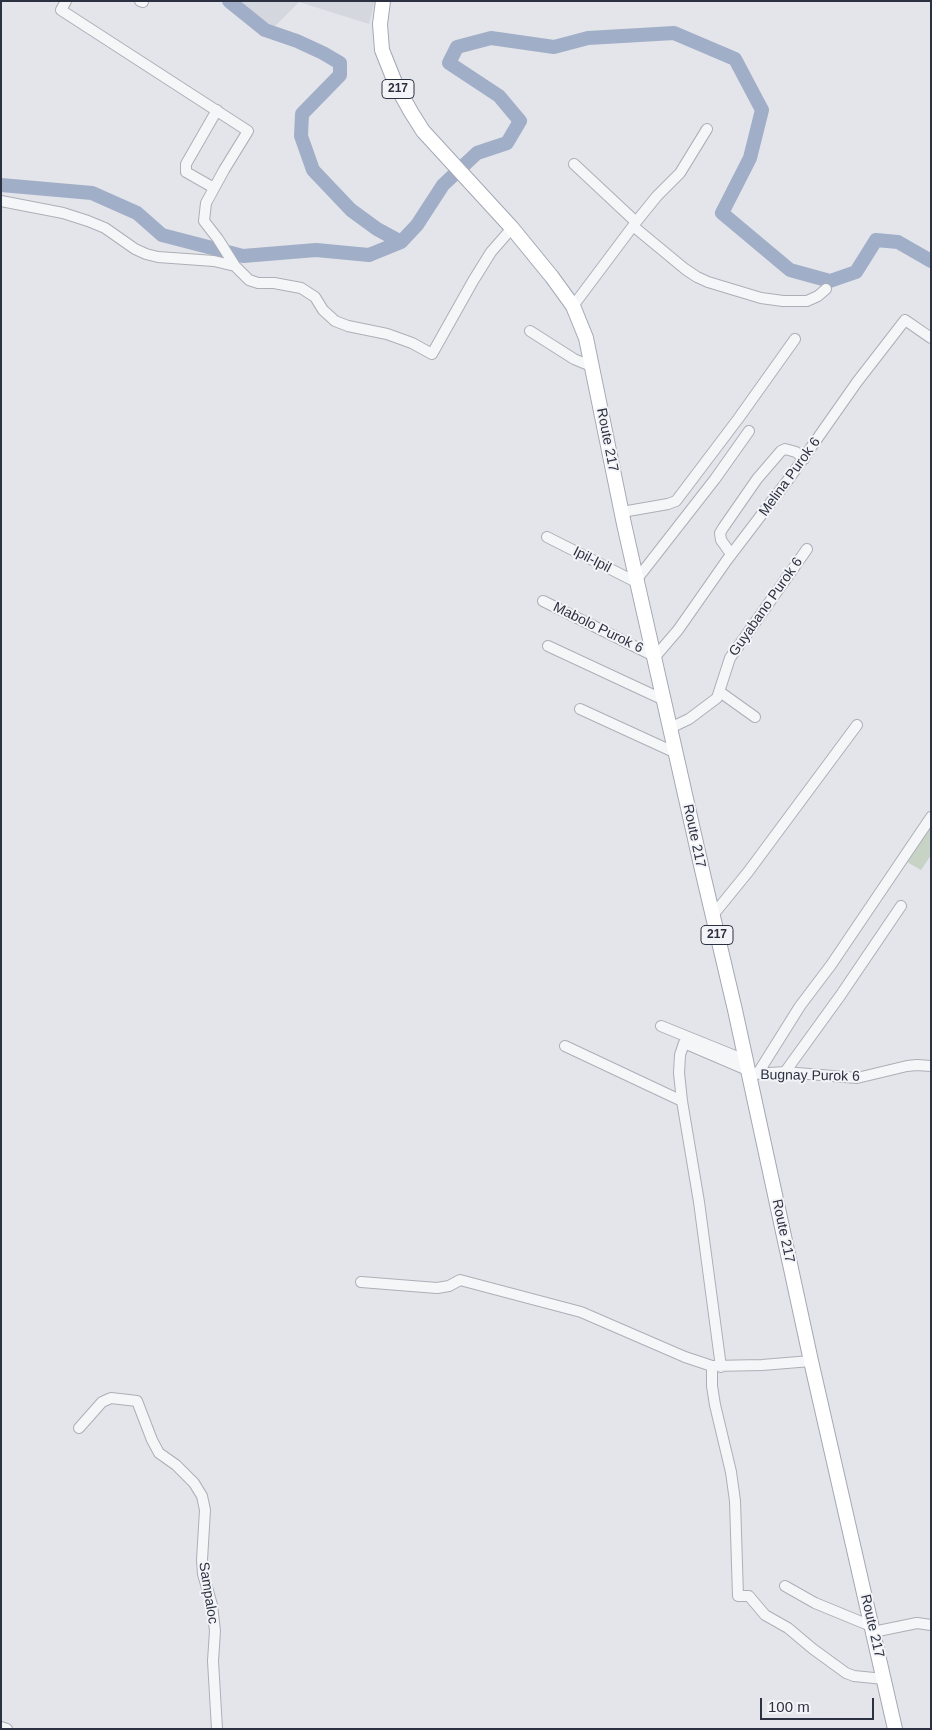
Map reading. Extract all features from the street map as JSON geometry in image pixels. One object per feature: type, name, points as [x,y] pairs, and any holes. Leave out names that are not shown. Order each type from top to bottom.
[{"type":"main road","name":"Route 217","points":[[383,1],[380,37],[382,50],[387,66],[410,112],[423,132],[512,228],[552,277],[572,306],[586,338],[654,657],[750,1070],[810,1361],[895,1729]]},
{"type":"street","points":[[66,1],[61,10],[248,131],[206,203],[204,221],[235,266],[249,280],[258,283],[301,288],[315,297],[324,310],[336,321],[348,326],[387,334],[412,343],[432,354],[473,281],[492,252],[512,228]]},
{"type":"street","points":[[214,188],[186,172],[186,164],[217,110]]},
{"type":"street","points":[[572,306],[634,224],[657,196],[680,173],[707,129]]},
{"type":"street","points":[[574,164],[634,224],[685,269],[697,277],[761,298],[783,301],[807,301],[818,296],[826,289]]},
{"type":"street","points":[[1,201],[63,212],[88,220],[122,238],[135,249],[152,255],[214,261],[235,266]]},
{"type":"street","name":"Melina Purok 6","points":[[654,657],[678,630],[731,554],[804,459],[904,320],[931,338]]},
{"type":"street","points":[[530,331],[574,359],[593,367]]},
{"type":"street","points":[[622,512],[676,501],[795,339]]},
{"type":"street","points":[[637,581],[749,431]]},
{"type":"street","points":[[731,554],[721,540],[720,533],[776,455],[785,449],[796,452],[804,459]]},
{"type":"street","name":"Ipil-Ipil","points":[[546,537],[637,581]]},
{"type":"street","name":"Guyabano Purok 6","points":[[670,728],[689,719],[717,698],[730,658],[807,549]]},
{"type":"street","name":"Mabolo Purok 6","points":[[543,601],[654,657]]},
{"type":"street","points":[[548,646],[664,700]]},
{"type":"street","points":[[720,692],[755,717]]},
{"type":"street","points":[[580,709],[676,753]]},
{"type":"street","points":[[713,915],[748,872],[857,726]]},
{"type":"street","points":[[750,1070],[831,965],[931,818]]},
{"type":"street","points":[[785,1072],[840,996],[901,906]]},
{"type":"street","points":[[661,1026],[693,1038],[750,1070]]},
{"type":"street","points":[[750,1070],[684,1043],[679,1061],[682,1101],[698,1202],[716,1366],[712,1386],[731,1472],[735,1501],[738,1596],[749,1596],[765,1616],[788,1628],[846,1673],[854,1676],[884,1679]]},
{"type":"street","points":[[565,1046],[682,1101]]},
{"type":"street","name":"Bugnay Purok 6","points":[[750,1070],[858,1078],[906,1066],[930,1064]]},
{"type":"street","points":[[361,1282],[437,1288],[449,1286],[460,1280],[581,1312],[685,1357],[716,1366],[810,1361]]},
{"type":"street","name":"Sampaloc","points":[[79,1428],[102,1402],[111,1398],[138,1400],[152,1440],[159,1452],[176,1465],[194,1483],[202,1496],[205,1510],[203,1574],[212,1605],[215,1632],[213,1661],[217,1729]]},
{"type":"street","points":[[785,1586],[815,1603],[872,1629],[917,1622],[931,1625]]},
{"type":"street","points":[[1,1727],[7,1729]]},
{"type":"shaded area","points":[[238,1],[375,1],[369,24],[299,2],[273,28]]},
{"type":"green space","points":[[931,815],[931,855],[921,870],[902,859]]},
{"type":"waterway","points":[[229,1],[265,30],[297,41],[340,63],[340,75],[302,114],[301,136],[313,170],[351,210],[377,229],[401,242]]},
{"type":"waterway","points":[[1,185],[92,193],[137,213],[162,235],[243,256],[316,250],[369,255],[401,242],[417,225],[443,185],[477,153],[507,143],[520,121],[499,96],[449,63],[457,47],[491,38],[554,47],[588,38],[674,33],[735,59],[762,110],[750,158],[722,213],[790,270],[830,281],[856,272],[876,240],[898,242],[931,261]]}]
